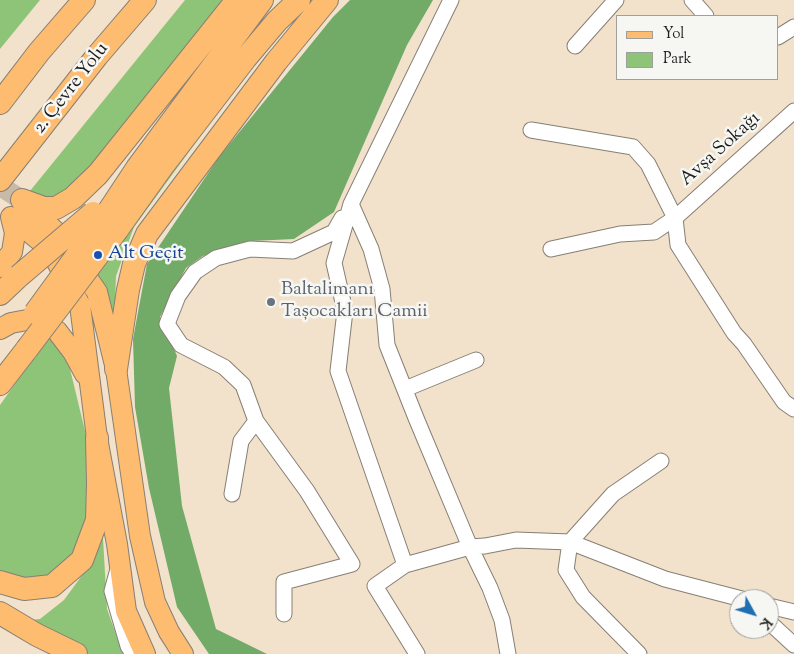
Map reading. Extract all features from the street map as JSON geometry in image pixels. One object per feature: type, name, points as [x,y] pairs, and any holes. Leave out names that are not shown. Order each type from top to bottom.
[{"type":"highway","points":[[0,103],[80,0]]},
{"type":"highway","points":[[39,52],[84,0]]},
{"type":"highway","name":"2. Çevre Yolu","points":[[0,180],[97,56],[145,0]]},
{"type":"highway","points":[[97,56],[151,0]]},
{"type":"highway","points":[[17,208],[56,208],[73,198],[98,174],[237,0]]},
{"type":"highway","points":[[0,361],[14,339],[104,222],[137,168],[262,0]]},
{"type":"highway","points":[[0,294],[10,271],[104,222],[162,167],[245,60],[277,21],[298,0]]},
{"type":"highway","points":[[116,369],[128,290],[134,264],[147,234],[276,62],[327,0]]},
{"type":"highway","points":[[0,384],[14,339]]},
{"type":"highway","points":[[0,582],[24,589],[52,586],[82,560],[97,520],[97,438]]},
{"type":"highway","points":[[0,613],[37,635],[76,654]]},
{"type":"main road","points":[[10,271],[17,208]]},
{"type":"main road","points":[[17,208],[55,231],[97,292],[116,369],[140,536],[155,602],[168,632],[182,654]]},
{"type":"main road","points":[[17,208],[57,262],[80,305],[97,438],[120,565],[126,611],[145,654]]},
{"type":"main road","points":[[14,339],[11,323],[27,320],[41,322],[57,331],[73,352],[90,383]]},
{"type":"street","points":[[284,614],[284,582],[352,564],[307,491],[256,421],[243,385],[224,367],[181,345],[167,324],[178,296],[195,272],[216,258],[250,249],[293,251],[334,232],[351,204],[451,0]]},
{"type":"street","points":[[575,46],[616,0]]},
{"type":"street","points":[[692,0],[705,15]]},
{"type":"street","points":[[779,35],[794,27]]},
{"type":"street","name":"Avşa Sokağı","points":[[551,249],[620,234],[654,232],[675,218],[794,111]]},
{"type":"street","points":[[531,130],[633,147],[648,164],[675,218],[678,245],[734,334],[744,344],[784,402],[794,409]]},
{"type":"street","points":[[351,204],[371,249],[382,289],[387,344],[470,547],[490,588],[502,620],[508,654]]},
{"type":"street","points":[[351,204],[334,262],[345,311],[338,371],[405,565]]},
{"type":"street","points":[[405,389],[476,360]]},
{"type":"street","points":[[232,494],[241,441],[256,421]]},
{"type":"street","points":[[639,654],[583,597],[566,570],[570,542],[613,494],[661,461]]},
{"type":"street","points":[[417,654],[375,586],[405,565],[470,547],[516,540],[570,542],[665,579],[729,596]]},
{"type":"street","points":[[120,565],[112,592],[128,646],[133,654]]},
{"type":"street","points":[[779,608],[794,612]]},
{"type":"street","points":[[779,631],[794,645]]},
{"type":"green space","points":[[0,0],[40,0],[0,49]]},
{"type":"green space","points":[[185,0],[230,0],[93,167],[59,200],[40,200],[30,191]]},
{"type":"green space","points":[[350,0],[433,0],[407,45],[334,212],[294,239],[251,241],[203,256],[186,268],[160,317],[177,356],[169,388],[182,506],[216,629],[267,654],[209,654],[177,607],[149,488],[135,407],[133,339],[147,264],[219,157],[333,17]]},
{"type":"green space","points":[[250,68],[134,227],[116,276],[114,325],[94,270]]},
{"type":"green space","points":[[50,335],[58,342],[70,369],[86,435],[89,519],[74,559],[53,578],[25,581],[0,575],[0,405]]},
{"type":"green space","points":[[102,520],[107,609],[123,654],[85,654],[20,621],[40,619],[64,600],[94,559]]},
{"type":"tunnel","points":[[0,186],[22,200]]},
{"type":"place","name":"Alt Geçit","points":[[98,255]]},
{"type":"place","name":"Baltalimanı Taşocakları Camii","points":[[271,302]]}]
